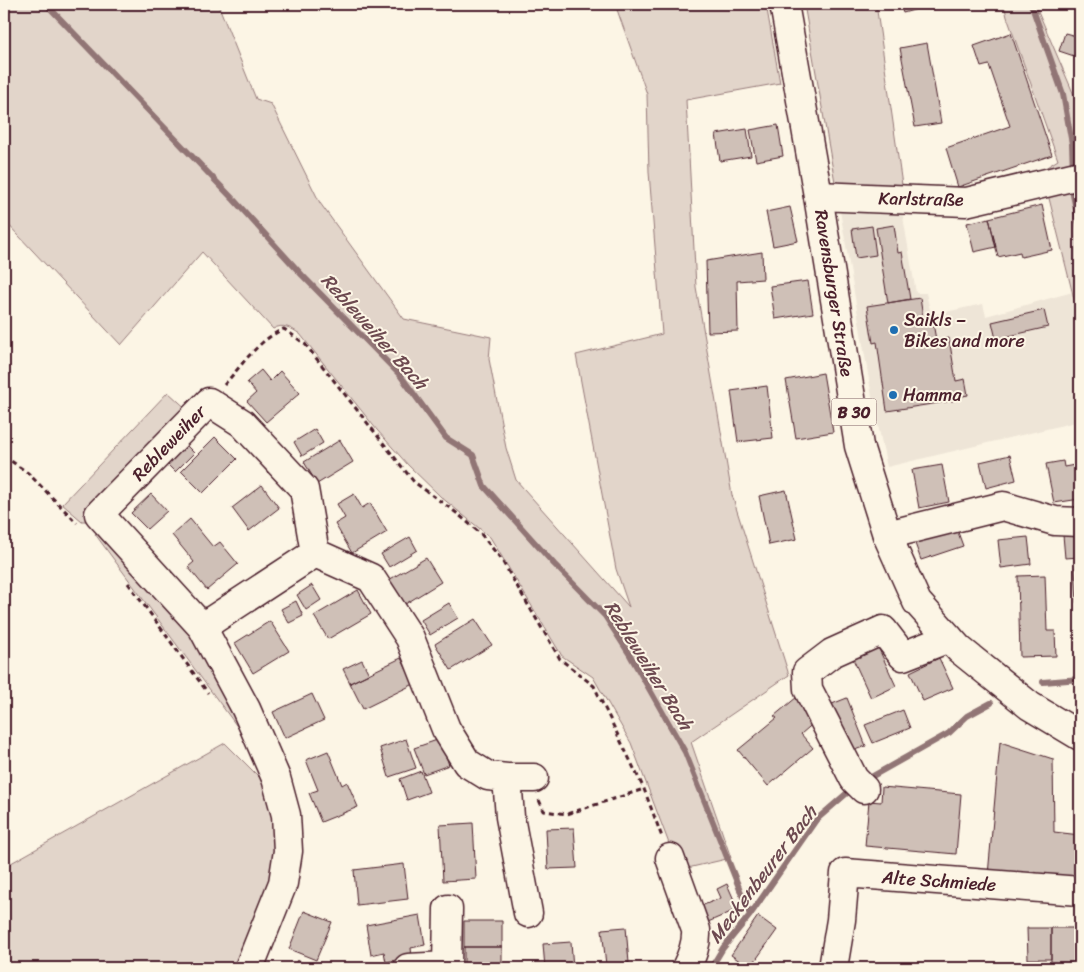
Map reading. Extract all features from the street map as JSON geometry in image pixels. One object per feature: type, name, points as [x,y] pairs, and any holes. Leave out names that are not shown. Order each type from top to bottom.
[{"type":"street","name":"Ravensburger Straße","points":[[784,4],[859,446],[887,535],[917,602],[959,649],[1030,706],[1080,736]]},
{"type":"street","name":"Karlstraße","points":[[818,196],[966,202],[1072,177]]},
{"type":"street","name":"Rebleweiher","points":[[249,968],[283,883],[288,851],[286,815],[276,778],[246,709],[202,627],[99,514],[209,402],[242,423],[304,490],[315,553]]},
{"type":"street","points":[[887,535],[1003,506],[1055,521],[1080,522]]},
{"type":"street","points":[[202,627],[315,553],[371,578],[410,638],[446,728],[467,763],[488,776],[523,778],[510,817],[528,913]]},
{"type":"street","points":[[859,784],[808,689],[807,672],[832,653],[883,630],[903,656],[949,638]]},
{"type":"street","points":[[670,858],[696,930],[696,940],[686,968]]},
{"type":"street","name":"Alte Schmiede","points":[[833,968],[841,920],[845,873],[1080,891]]},
{"type":"street","points":[[408,968],[447,966],[448,909]]},
{"type":"path","points":[[209,402],[273,333],[284,329],[305,344],[414,482],[458,514],[481,534],[500,559],[560,659],[594,686],[644,789],[670,858]]},
{"type":"path","points":[[4,456],[28,473],[84,530]]},
{"type":"path","points":[[127,582],[209,694]]},
{"type":"path","points":[[523,778],[544,811],[566,814],[644,789]]},
{"type":"shaded area","points":[[4,4],[218,4],[256,99],[271,104],[320,203],[404,319],[491,337],[489,359],[506,448],[516,480],[629,607],[616,569],[576,355],[662,334],[649,172],[647,94],[615,4],[766,4],[780,83],[686,100],[696,287],[732,495],[789,675],[691,742],[731,858],[679,870],[631,743],[593,677],[562,656],[490,537],[441,497],[408,465],[377,430],[300,334],[284,326],[273,329],[202,252],[121,345],[4,220]]},
{"type":"shaded area","points":[[804,4],[876,4],[903,192],[836,188]]},
{"type":"shaded area","points":[[1004,4],[1035,4],[1077,102],[1080,134],[1080,323],[1042,170],[1058,160]]},
{"type":"shaded area","points":[[839,205],[901,205],[916,293],[926,293],[931,315],[983,304],[986,316],[1080,290],[1080,421],[887,467],[872,397]]},
{"type":"shaded area","points":[[168,392],[190,412],[88,521],[82,521],[62,504]]},
{"type":"shaded area","points":[[106,525],[178,605],[250,744],[95,534]]},
{"type":"shaded area","points":[[225,743],[266,784],[274,805],[275,865],[240,961],[226,968],[219,969],[175,967],[4,968],[4,867]]},
{"type":"building","points":[[900,4],[935,4],[903,13]]},
{"type":"building","points":[[1011,33],[1052,155],[958,187],[946,148],[1010,126],[989,65],[981,67],[974,46]]},
{"type":"building","points":[[1065,33],[1080,37],[1080,58],[1059,51]]},
{"type":"building","points":[[927,43],[941,123],[915,127],[900,48]]},
{"type":"building","points":[[778,125],[783,156],[756,161],[750,130]]},
{"type":"building","points":[[747,129],[751,156],[720,161],[716,134]]},
{"type":"building","points":[[1042,205],[1052,250],[1021,257],[1020,252],[998,257],[989,218]]},
{"type":"building","points":[[790,207],[798,241],[773,246],[766,212]]},
{"type":"building","points":[[989,218],[996,247],[974,252],[967,223]]},
{"type":"building","points":[[894,225],[898,253],[902,252],[910,299],[888,303],[876,228]]},
{"type":"building","points":[[872,226],[876,255],[856,258],[852,229]]},
{"type":"building","points":[[762,252],[763,279],[737,281],[738,331],[708,332],[706,261]]},
{"type":"building","points":[[808,281],[813,313],[775,319],[770,286]]},
{"type":"building","points":[[920,298],[924,324],[933,323],[936,340],[949,338],[956,381],[965,379],[968,395],[958,397],[958,400],[887,411],[877,342],[873,343],[867,306]]},
{"type":"building","points":[[1044,310],[1048,327],[996,339],[992,322]]},
{"type":"building","points":[[261,370],[270,381],[280,371],[300,393],[266,422],[247,401],[256,393],[247,382]]},
{"type":"building","points":[[823,373],[833,432],[796,438],[786,380]]},
{"type":"building","points":[[767,386],[773,438],[738,442],[731,391]]},
{"type":"building","points":[[315,429],[323,443],[302,456],[294,442]]},
{"type":"building","points":[[215,437],[237,459],[203,493],[181,471]]},
{"type":"building","points":[[340,440],[353,462],[317,484],[304,462]]},
{"type":"building","points":[[182,441],[194,453],[175,472],[163,460]]},
{"type":"building","points":[[1010,455],[1016,480],[986,488],[980,462]]},
{"type":"building","points":[[1063,461],[1064,467],[1080,464],[1080,499],[1054,503],[1046,464]]},
{"type":"building","points":[[942,465],[949,502],[919,508],[912,470]]},
{"type":"building","points":[[262,485],[279,508],[249,531],[232,508]]},
{"type":"building","points":[[786,490],[797,539],[769,545],[759,496]]},
{"type":"building","points":[[151,494],[167,511],[147,529],[131,513]]},
{"type":"building","points":[[354,494],[362,508],[370,503],[387,532],[352,553],[335,524],[345,518],[337,504]]},
{"type":"building","points":[[190,519],[213,547],[220,542],[238,564],[207,590],[188,567],[194,562],[172,535]]},
{"type":"building","points":[[955,524],[963,546],[921,560],[913,538]]},
{"type":"building","points":[[1080,533],[1080,557],[1065,558],[1063,535]]},
{"type":"building","points":[[410,537],[417,550],[389,567],[381,554]]},
{"type":"building","points":[[1028,537],[1031,564],[1001,568],[998,540]]},
{"type":"building","points":[[426,558],[441,582],[402,606],[387,581]]},
{"type":"building","points":[[1075,568],[1080,568],[1080,602],[1077,603]]},
{"type":"building","points":[[1045,575],[1047,631],[1055,631],[1056,656],[1020,657],[1018,576]]},
{"type":"building","points":[[312,585],[321,600],[306,610],[297,595]]},
{"type":"building","points":[[358,590],[371,614],[328,639],[314,616]]},
{"type":"building","points":[[296,601],[303,616],[289,623],[281,609]]},
{"type":"building","points":[[449,603],[458,618],[430,635],[421,620]]},
{"type":"building","points":[[475,619],[492,645],[451,670],[435,644]]},
{"type":"building","points":[[270,621],[289,651],[253,673],[235,643]]},
{"type":"building","points":[[878,647],[896,686],[871,698],[853,659]]},
{"type":"building","points":[[401,658],[414,684],[363,709],[350,683]]},
{"type":"building","points":[[939,658],[953,688],[923,701],[910,672]]},
{"type":"building","points":[[362,660],[369,674],[350,683],[343,669]]},
{"type":"building","points":[[312,694],[324,720],[285,738],[273,712]]},
{"type":"building","points":[[797,697],[816,721],[801,734],[813,748],[768,786],[738,750],[777,718],[774,716]]},
{"type":"building","points":[[847,698],[866,746],[846,753],[827,706]]},
{"type":"building","points":[[903,710],[910,728],[873,743],[865,725]]},
{"type":"building","points":[[406,739],[416,768],[389,777],[380,748]]},
{"type":"building","points":[[440,739],[449,765],[424,774],[414,748]]},
{"type":"building","points":[[1000,742],[1053,759],[1054,832],[1080,835],[1080,885],[988,875]]},
{"type":"building","points":[[328,751],[342,785],[347,782],[358,807],[321,822],[309,793],[318,790],[306,760]]},
{"type":"building","points":[[421,771],[429,792],[407,800],[400,779]]},
{"type":"building","points":[[882,787],[961,794],[956,854],[865,846],[869,801],[881,802]]},
{"type":"building","points":[[473,823],[476,879],[443,881],[440,825]]},
{"type":"building","points":[[574,828],[577,868],[548,869],[546,829]]},
{"type":"building","points":[[404,864],[408,899],[357,905],[354,870]]},
{"type":"building","points":[[727,884],[738,909],[708,922],[701,906],[721,898],[717,889]]},
{"type":"building","points":[[304,911],[332,922],[316,960],[289,949]]},
{"type":"building","points":[[420,915],[425,945],[411,948],[412,957],[386,962],[384,952],[371,955],[366,925]]},
{"type":"building","points":[[758,916],[777,930],[750,968],[731,955]]},
{"type":"building","points":[[464,921],[502,921],[502,947],[464,947]]},
{"type":"building","points":[[626,927],[629,963],[606,965],[602,929]]},
{"type":"building","points":[[1027,928],[1051,928],[1051,959],[1028,959]]},
{"type":"building","points":[[1051,928],[1080,928],[1080,968],[1051,968]]},
{"type":"building","points":[[571,942],[573,968],[545,968],[543,944]]},
{"type":"building","points":[[464,947],[502,947],[502,968],[464,968]]},
{"type":"building","points":[[297,960],[313,968],[293,968]]},
{"type":"waterway","name":"Rebleweiher Bach","points":[[46,4],[234,200],[302,275],[400,375],[446,438],[473,455],[484,486],[554,564],[605,616],[630,655],[685,752],[750,915]]},
{"type":"waterway","name":"Meckenbeurer Bach","points":[[1031,4],[1063,94],[1072,144],[1073,171]]},
{"type":"waterway","name":"Meckenbeurer Bach","points":[[1073,184],[1073,195],[1080,229]]},
{"type":"waterway","name":"Meckenbeurer Bach","points":[[1043,682],[1080,679]]},
{"type":"waterway","name":"Meckenbeurer Bach","points":[[864,781],[949,733],[967,716],[991,703]]},
{"type":"waterway","name":"Meckenbeurer Bach","points":[[711,968],[723,948],[750,915],[816,820],[854,787]]},
{"type":"place","name":"Saikls – Bikes and more","points":[[894,330]]},
{"type":"place","name":"Hamma","points":[[893,395]]}]
